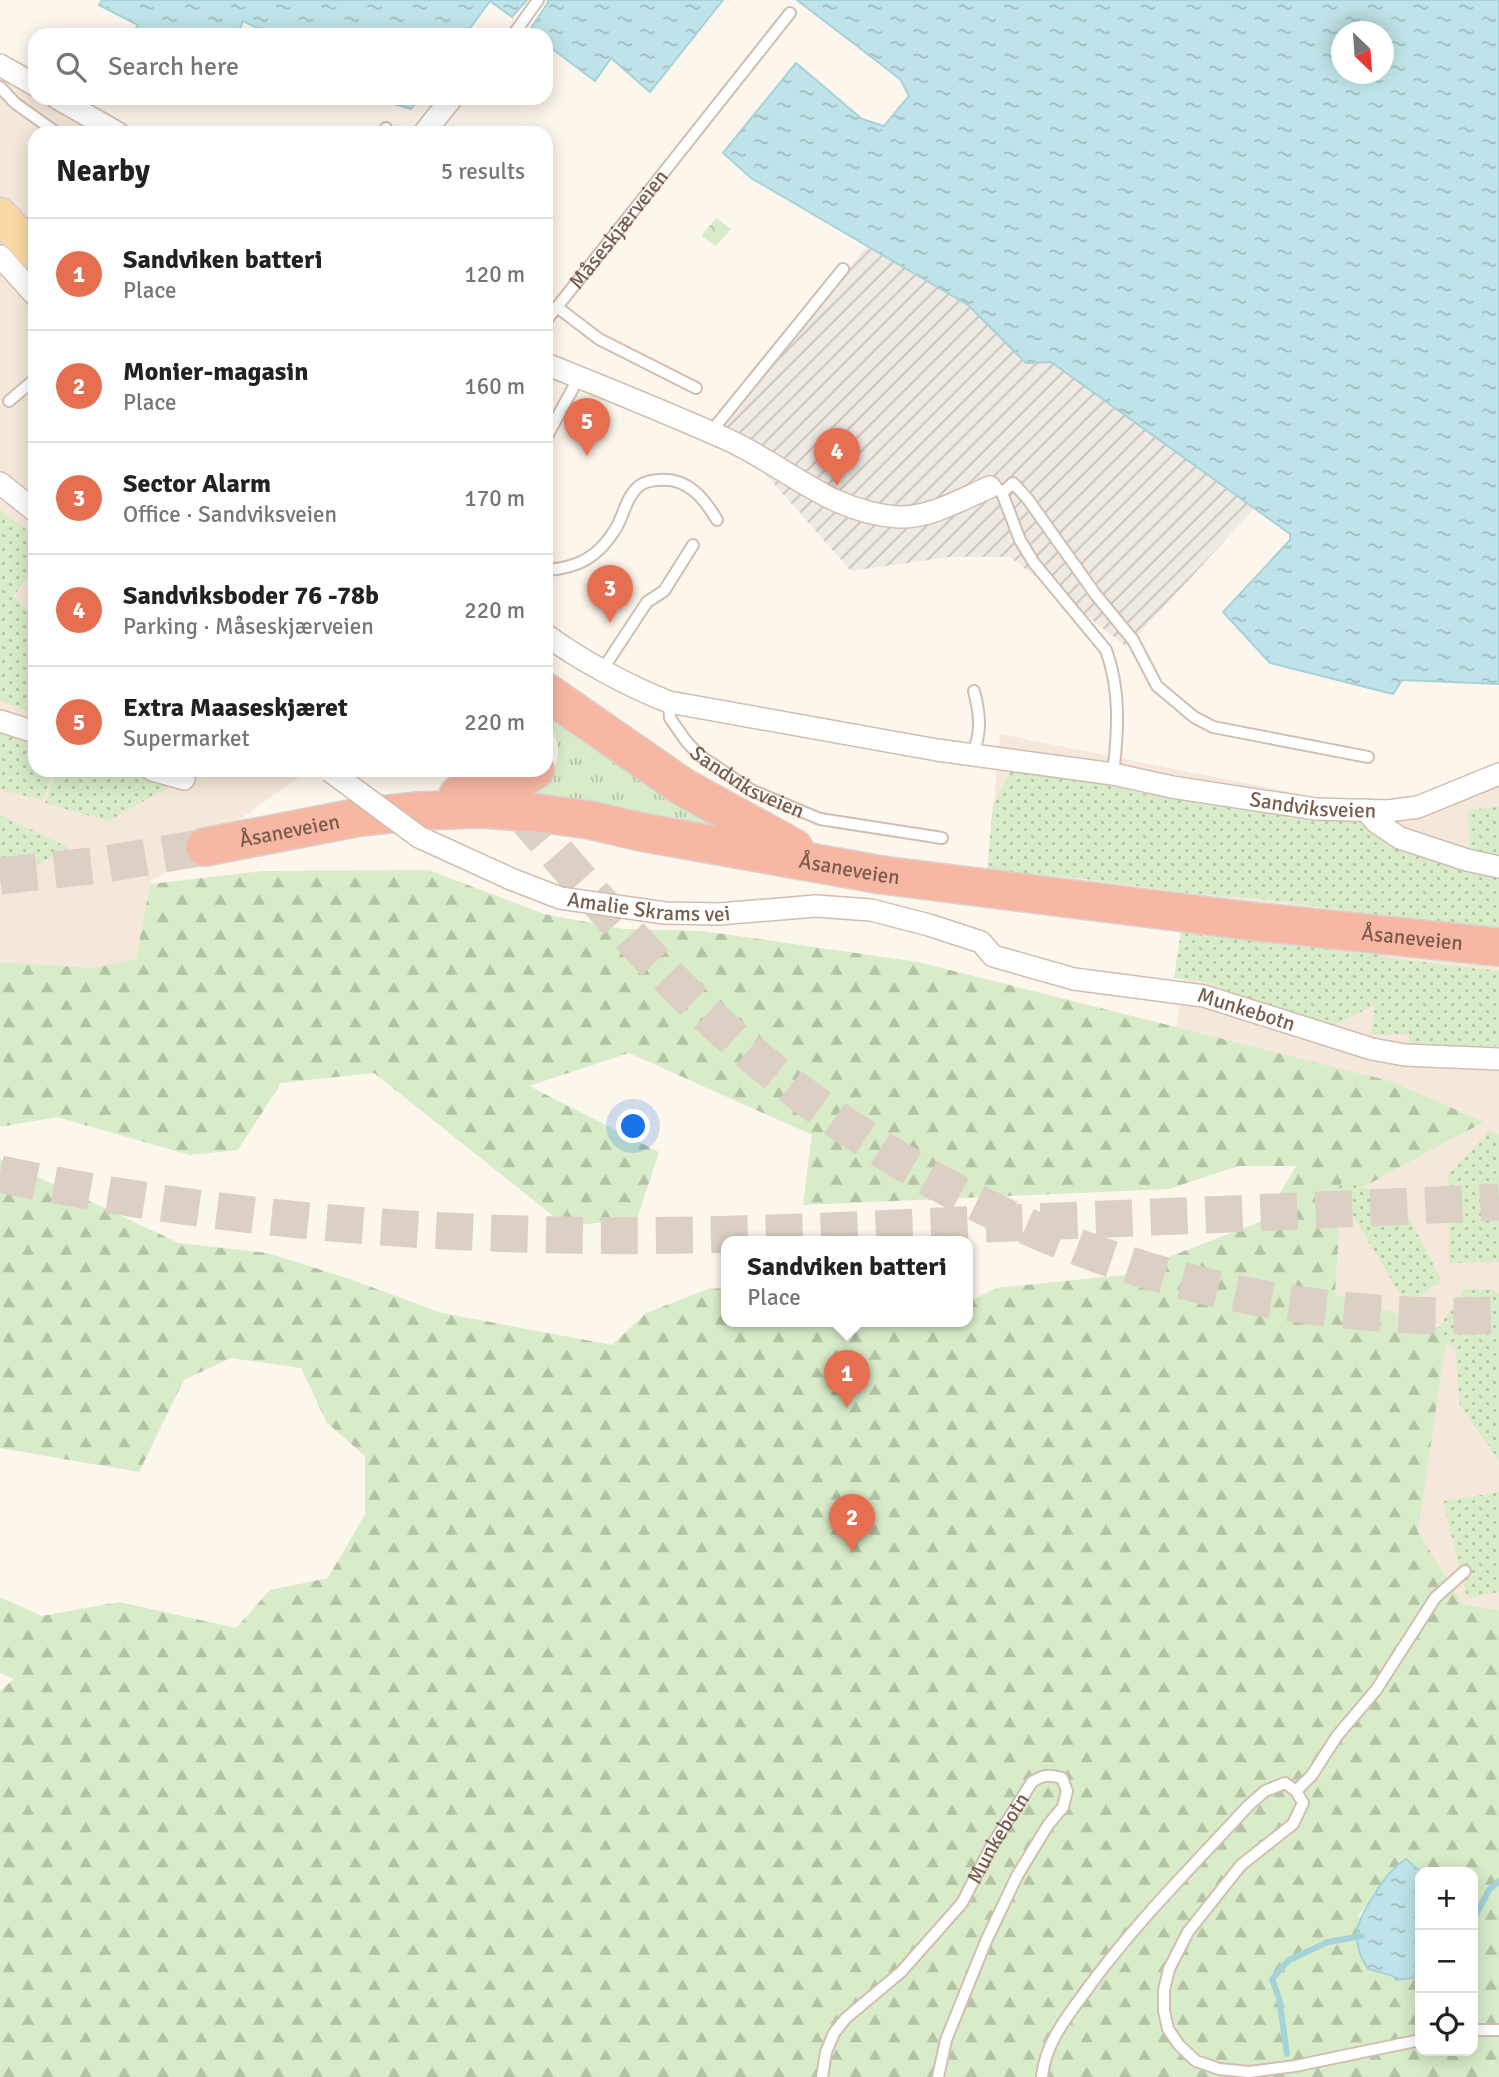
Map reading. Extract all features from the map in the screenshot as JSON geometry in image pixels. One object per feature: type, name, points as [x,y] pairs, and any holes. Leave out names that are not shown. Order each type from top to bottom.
[{"type":"highway","points":[[553,697],[682,787],[828,866]]},
{"type":"highway","name":"Åsaneveien","points":[[525,777],[496,789],[474,794],[346,808],[270,823],[205,847],[360,817],[480,809],[590,820],[641,832],[896,877],[1236,919],[1499,947]]},
{"type":"main road","points":[[0,215],[28,245]]},
{"type":"street","points":[[0,65],[28,81]]},
{"type":"street","points":[[69,105],[106,126]]},
{"type":"street","points":[[430,126],[446,105]]},
{"type":"street","points":[[0,256],[28,287]]},
{"type":"street","points":[[553,367],[710,432],[747,450],[826,496],[859,509],[884,515],[921,515],[996,490]]},
{"type":"street","points":[[0,483],[28,504]]},
{"type":"street","name":"Sandviksveien","points":[[553,639],[603,669],[669,702],[972,755],[1113,774],[1172,788],[1316,809],[1366,810],[1376,822],[1400,838],[1484,865],[1499,867]]},
{"type":"street","points":[[0,721],[28,730]]},
{"type":"street","points":[[1366,810],[1388,811],[1418,807],[1499,774]]},
{"type":"street","points":[[177,777],[184,779]]},
{"type":"street","name":"Amalie Skrams vei","points":[[337,777],[419,837],[511,879],[561,898],[665,913],[719,914],[816,906],[871,910],[981,942],[993,956]]},
{"type":"street","name":"Munkebotn","points":[[993,956],[1074,979],[1204,996],[1372,1049],[1405,1055],[1499,1059]]},
{"type":"lane","points":[[518,28],[538,0]]},
{"type":"lane","name":"Måseskjærveien","points":[[553,312],[790,13]]},
{"type":"lane","points":[[0,87],[15,103],[47,126]]},
{"type":"lane","points":[[710,432],[843,269]]},
{"type":"lane","points":[[557,307],[599,339],[696,388]]},
{"type":"lane","points":[[553,425],[579,377]]},
{"type":"lane","points":[[9,401],[28,385]]},
{"type":"lane","points":[[553,570],[582,564],[597,552],[616,529],[634,492],[641,485],[655,480],[672,479],[690,487],[707,504],[717,520]]},
{"type":"lane","points":[[1113,774],[1118,733],[1118,702],[1111,663],[1106,650],[1034,563],[1020,540],[996,490],[1013,483],[1027,498],[1096,596],[1133,640],[1157,686],[1194,717],[1213,727],[1368,757]]},
{"type":"lane","points":[[603,669],[647,602],[664,591],[693,545]]},
{"type":"lane","points":[[972,755],[980,730],[974,691]]},
{"type":"lane","name":"Sandviksveien","points":[[669,702],[670,718],[699,755],[751,790],[820,819],[942,838]]},
{"type":"lane","points":[[1296,1791],[1314,1772],[1338,1736],[1376,1690],[1435,1598],[1465,1571]]},
{"type":"lane","name":"Munkebotn","points":[[822,2077],[826,2052],[834,2033],[846,2018],[901,1972],[962,1903],[1032,1782],[1042,1776],[1062,1778],[1067,1791],[1063,1807],[1048,1825],[1017,1876],[986,1941],[946,2040],[938,2077]]},
{"type":"lane","points":[[1042,2077],[1044,2063],[1060,2026],[1146,1914],[1248,1806],[1265,1791],[1285,1783],[1296,1791],[1303,1803],[1293,1824],[1241,1865],[1188,1932],[1169,1969],[1164,1990],[1164,2011],[1168,2029],[1179,2045],[1196,2061],[1219,2069],[1249,2073],[1415,2041]]},
{"type":"lane","points":[[1478,2030],[1499,2030]]},
{"type":"shaded area","points":[[0,74],[28,91],[28,105],[50,105],[84,126],[28,126],[28,777],[299,777],[150,883],[136,959],[93,968],[0,962]]},
{"type":"shaded area","points":[[867,246],[968,305],[1026,363],[1051,362],[1254,509],[1127,647],[1010,557],[950,557],[851,571],[761,469],[712,441]]},
{"type":"shaded area","points":[[1000,734],[1385,811],[1499,773],[1499,1610],[1463,1604],[1418,1532],[1448,1329],[1335,1294],[1341,1199],[1483,1123],[1390,1081],[1176,1027],[1195,920],[986,885]]},
{"type":"green space","points":[[716,218],[731,229],[716,246],[701,236]]},
{"type":"green space","points":[[0,510],[28,531],[28,577],[13,597],[28,610],[28,711],[0,701]]},
{"type":"green space","points":[[553,709],[740,831],[604,812],[527,793],[548,777],[553,777],[558,753],[553,732]]},
{"type":"green space","points":[[0,732],[28,739],[28,777],[51,777],[43,800],[0,790]]},
{"type":"green space","points":[[1012,769],[1084,780],[1145,794],[1177,795],[1350,817],[1400,842],[1499,872],[1499,929],[1388,917],[1274,900],[1197,894],[1079,878],[987,871],[993,805]]},
{"type":"green space","points":[[55,777],[150,777],[173,785],[108,821],[45,803]]},
{"type":"green space","points":[[1499,807],[1499,861],[1470,852],[1468,810]]},
{"type":"green space","points":[[0,815],[70,848],[0,883]]},
{"type":"green space","points":[[429,870],[544,914],[624,929],[703,931],[918,962],[1390,1081],[1484,1122],[1341,1199],[1335,1294],[1448,1329],[1418,1532],[1463,1604],[1499,1610],[1499,2077],[0,2077],[0,1691],[14,1679],[0,1673],[0,1597],[42,1616],[119,1602],[236,1628],[270,1590],[328,1578],[365,1514],[365,1456],[327,1423],[301,1368],[231,1358],[184,1380],[139,1472],[0,1448],[0,1159],[179,1243],[267,1253],[344,1277],[442,1313],[612,1345],[646,1313],[711,1288],[721,1289],[721,1327],[973,1327],[973,1300],[997,1288],[1123,1275],[1264,1220],[1296,1166],[1238,1166],[1169,1189],[803,1205],[812,1135],[629,1053],[529,1086],[659,1152],[637,1219],[566,1226],[374,1073],[281,1083],[238,1150],[190,1155],[57,1117],[0,1127],[0,962],[93,968],[136,959],[150,884],[262,871]]},
{"type":"green space","points":[[1182,924],[1381,954],[1381,957],[1499,971],[1499,1046],[1409,1045],[1409,1034],[1371,1035],[1375,1005],[1332,1026],[1310,1024],[1298,1013],[1290,1016],[1207,982],[1174,978]]},
{"type":"green space","points":[[1489,1129],[1499,1135],[1499,1262],[1449,1263],[1448,1174],[1484,1138]]},
{"type":"green space","points":[[1343,1182],[1398,1197],[1442,1281],[1406,1304],[1336,1187]]},
{"type":"green space","points":[[1464,1289],[1493,1290],[1499,1294],[1499,1460],[1460,1406],[1455,1348],[1434,1335]]},
{"type":"green space","points":[[1499,1492],[1499,1592],[1467,1598],[1443,1501]]},
{"type":"water","points":[[102,0],[527,0],[512,17],[490,1],[470,28],[257,28],[243,21],[240,28],[136,28],[138,25],[99,5]]},
{"type":"water","points":[[547,0],[723,0],[650,92],[611,58],[595,81],[553,49],[553,28],[531,28],[549,1]]},
{"type":"water","points":[[797,0],[1499,0],[1499,684],[1402,680],[1393,694],[1270,663],[1223,612],[1290,540],[1290,534],[1051,362],[1026,363],[968,305],[751,178],[723,153],[796,63],[862,119],[884,126],[909,96],[900,79]]},
{"type":"water","points":[[398,105],[414,105],[411,109]]},
{"type":"water","points":[[1406,1859],[1415,1867],[1415,1975],[1413,1978],[1396,1980],[1393,1976],[1368,1969],[1358,1948],[1357,1938],[1357,1929],[1364,1911],[1393,1870]]},
{"type":"waterway","points":[[1478,1911],[1489,1890],[1499,1881]]},
{"type":"waterway","points":[[1287,2054],[1279,1998],[1272,1979],[1289,1960],[1328,1942],[1362,1936]]},
{"type":"tunnel","points":[[491,777],[632,938],[726,1032],[809,1099],[896,1158],[989,1209],[1085,1250],[1184,1281],[1287,1303],[1392,1314],[1499,1315]]},
{"type":"tunnel","points":[[0,876],[100,865],[205,847]]},
{"type":"tunnel","points":[[0,1174],[139,1200],[280,1218],[421,1230],[563,1235],[774,1233],[1499,1202]]},
{"type":"place","name":"Extra Maaseskjæret","points":[[587,456]]},
{"type":"place","name":"Sandviksboder 76 -78b","points":[[837,486]]},
{"type":"place","name":"Sector Alarm","points":[[610,623]]},
{"type":"place","name":"Sandviken batteri","points":[[847,1408]]},
{"type":"place","name":"Monier-magasin","points":[[852,1552]]}]
